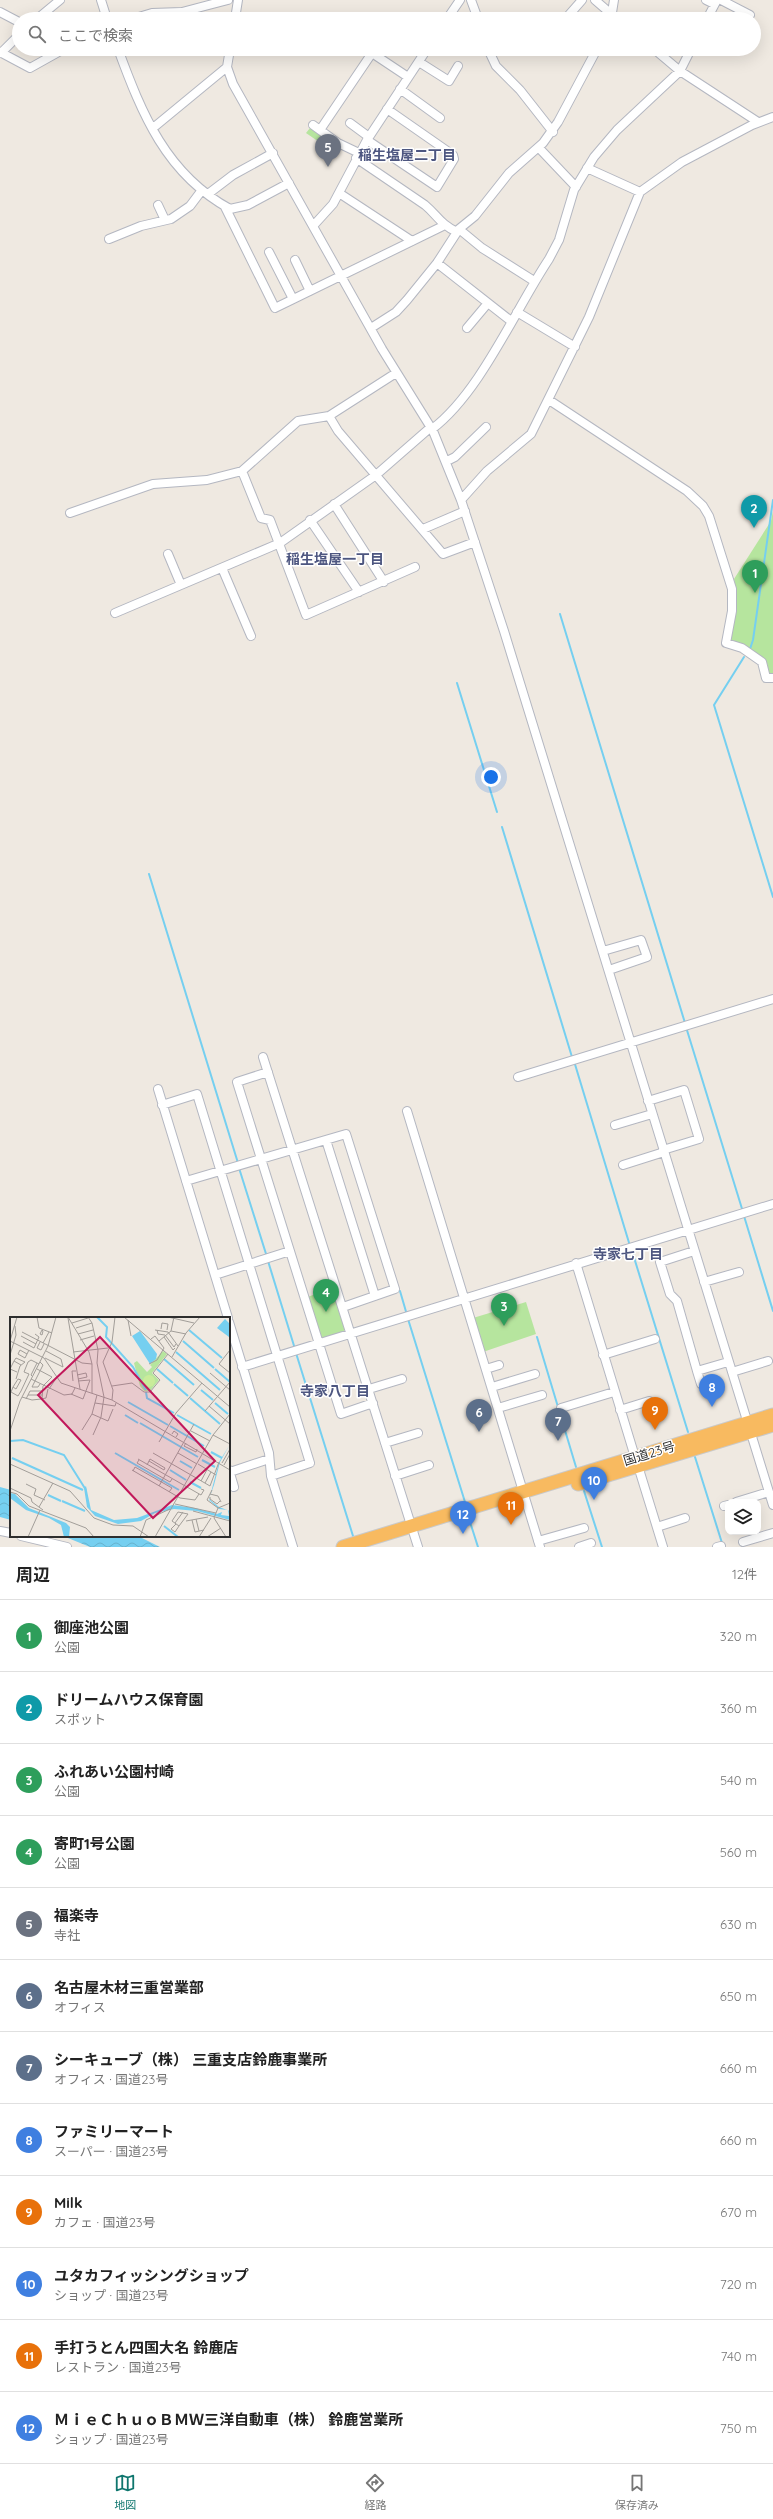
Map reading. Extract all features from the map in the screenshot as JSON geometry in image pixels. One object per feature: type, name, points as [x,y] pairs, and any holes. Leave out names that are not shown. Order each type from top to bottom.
[{"type":"highway","name":"国道23号","points":[[749,1428],[773,1415]]},
{"type":"highway","name":"国道23号","points":[[343,1547],[412,1530],[749,1428],[773,1425]]},
{"type":"highway","name":"国道23号","points":[[372,1547],[412,1530]]},
{"type":"street","points":[[101,0],[105,12]]},
{"type":"street","points":[[182,12],[228,0]]},
{"type":"street","points":[[236,12],[238,0]]},
{"type":"street","points":[[452,12],[460,0]]},
{"type":"street","points":[[471,0],[475,12]]},
{"type":"street","points":[[572,12],[582,0]]},
{"type":"street","points":[[595,0],[608,12]]},
{"type":"street","points":[[614,0],[614,12]]},
{"type":"street","points":[[706,0],[717,1],[743,12]]},
{"type":"street","points":[[44,12],[56,1]]},
{"type":"street","points":[[711,12],[717,1]]},
{"type":"street","points":[[0,12],[12,18]]},
{"type":"street","points":[[12,42],[1,53],[30,68],[51,56]]},
{"type":"street","points":[[121,56],[146,120],[153,128],[178,170],[205,192],[230,209],[248,205],[289,183]]},
{"type":"street","points":[[229,56],[228,66],[233,84],[396,373],[431,428],[461,500],[609,970],[663,1151],[773,1505]]},
{"type":"street","points":[[320,130],[370,56]]},
{"type":"street","points":[[376,56],[408,77]]},
{"type":"street","points":[[313,226],[330,209],[357,156],[423,56]]},
{"type":"street","points":[[492,56],[496,66],[520,90],[553,132]]},
{"type":"street","points":[[371,328],[396,312],[437,263],[458,231],[475,216],[509,173],[539,148],[553,132],[593,56]]},
{"type":"street","points":[[662,56],[680,71],[758,122]]},
{"type":"street","points":[[115,613],[280,543],[310,520],[376,475],[431,428],[442,422],[468,389],[511,321],[559,240],[576,187],[587,168],[617,130],[680,71],[688,56]]},
{"type":"street","points":[[419,62],[449,81],[458,66]]},
{"type":"street","points":[[153,128],[228,66]]},
{"type":"street","points":[[400,89],[440,118]]},
{"type":"street","points":[[350,123],[368,138],[437,187],[454,159],[453,155],[387,109]]},
{"type":"street","points":[[461,500],[487,471],[531,434],[589,317],[640,192],[682,162],[758,122],[773,117]]},
{"type":"street","points":[[313,125],[425,205],[435,213],[443,226],[458,231],[534,281]]},
{"type":"street","points":[[539,148],[576,187]]},
{"type":"street","points":[[109,239],[142,226],[165,220],[171,220],[190,206],[205,192],[273,153]]},
{"type":"street","points":[[587,168],[640,192]]},
{"type":"street","points":[[339,193],[412,241]]},
{"type":"street","points":[[158,205],[165,220]]},
{"type":"street","points":[[225,207],[275,308],[443,226]]},
{"type":"street","points":[[269,252],[293,299]]},
{"type":"street","points":[[295,260],[310,291]]},
{"type":"street","points":[[437,263],[511,321]]},
{"type":"street","points":[[467,328],[488,303]]},
{"type":"street","points":[[516,312],[575,347]]},
{"type":"street","points":[[70,513],[153,484],[206,480],[242,471],[298,421],[329,416],[396,373]]},
{"type":"street","points":[[549,400],[688,491],[703,506],[709,516],[732,589],[732,611],[726,643],[742,648],[762,662],[766,678],[773,678]]},
{"type":"street","points":[[329,416],[338,431],[443,554],[475,542]]},
{"type":"street","points":[[446,461],[455,457],[486,427]]},
{"type":"street","points":[[242,471],[261,518],[270,520],[280,543],[306,615],[384,582],[415,567]]},
{"type":"street","points":[[334,504],[384,582]]},
{"type":"street","points":[[423,529],[464,511]]},
{"type":"street","points":[[310,520],[359,592]]},
{"type":"street","points":[[168,554],[181,585]]},
{"type":"street","points":[[222,568],[251,636]]},
{"type":"street","points":[[603,951],[641,940],[647,957],[609,970]]},
{"type":"street","points":[[518,1077],[773,999]]},
{"type":"street","points":[[263,1057],[418,1547]]},
{"type":"street","points":[[268,1072],[237,1082],[318,1343],[341,1414],[373,1403]]},
{"type":"street","points":[[158,1090],[228,1317]]},
{"type":"street","points":[[624,1165],[699,1139],[684,1090],[648,1101]]},
{"type":"street","points":[[162,1105],[197,1094],[310,1463],[271,1476]]},
{"type":"street","points":[[407,1111],[539,1544],[584,1528]]},
{"type":"street","points":[[614,1125],[652,1114]]},
{"type":"street","points":[[186,1181],[346,1134],[395,1289],[343,1307]]},
{"type":"street","points":[[326,1140],[375,1296]]},
{"type":"street","points":[[242,1367],[631,1246],[773,1204]]},
{"type":"street","points":[[215,1275],[290,1251]]},
{"type":"street","points":[[694,1251],[660,1262],[670,1294],[677,1301],[701,1384]]},
{"type":"street","points":[[576,1264],[614,1392],[663,1547]]},
{"type":"street","points":[[704,1282],[739,1272]]},
{"type":"street","points":[[230,1325],[269,1459],[271,1476],[293,1547]]},
{"type":"street","points":[[603,1356],[654,1339]]},
{"type":"street","points":[[697,1372],[728,1362]]},
{"type":"street","points":[[732,1372],[768,1362]]},
{"type":"street","points":[[486,1369],[499,1365]]},
{"type":"street","points":[[492,1387],[535,1374]]},
{"type":"street","points":[[369,1390],[402,1379]]},
{"type":"street","points":[[561,1408],[614,1392]]},
{"type":"street","points":[[498,1408],[542,1395]]},
{"type":"street","points":[[620,1410],[649,1401]]},
{"type":"street","points":[[386,1443],[418,1433]]},
{"type":"street","points":[[230,1471],[269,1459]]},
{"type":"street","points":[[395,1476],[430,1465]]},
{"type":"street","points":[[230,1474],[234,1487]]},
{"type":"street","points":[[746,1499],[769,1492]]},
{"type":"street","points":[[657,1527],[685,1518]]},
{"type":"street","points":[[0,1531],[10,1534]]},
{"type":"street","points":[[743,1542],[773,1533]]},
{"type":"street","points":[[26,1537],[67,1547]]},
{"type":"street","points":[[579,1547],[591,1543]]},
{"type":"green space","points":[[310,128],[332,143],[322,144],[306,133]]},
{"type":"green space","points":[[773,511],[773,676],[769,676],[767,663],[763,659],[730,639],[737,598],[734,579],[771,521]]},
{"type":"green space","points":[[334,1288],[345,1328],[343,1333],[324,1339],[319,1337],[307,1297]]},
{"type":"green space","points":[[526,1302],[536,1334],[483,1352],[473,1318]]},
{"type":"water","points":[[0,1487],[10,1490],[10,1520],[0,1517]]},
{"type":"water","points":[[65,1537],[140,1537],[160,1547],[90,1547]]},
{"type":"waterway","points":[[750,649],[753,640],[773,500]]},
{"type":"waterway","points":[[560,614],[685,1023]]},
{"type":"waterway","points":[[744,657],[714,705],[773,897]]},
{"type":"waterway","points":[[457,683],[497,812]]},
{"type":"waterway","points":[[502,827],[572,1057]]},
{"type":"waterway","points":[[149,874],[238,1163]]},
{"type":"waterway","points":[[686,1027],[743,1212]]},
{"type":"waterway","points":[[574,1061],[630,1246]]},
{"type":"waterway","points":[[239,1168],[267,1257]]},
{"type":"waterway","points":[[744,1216],[773,1311]]},
{"type":"waterway","points":[[632,1251],[688,1432]]},
{"type":"waterway","points":[[268,1261],[295,1349]]},
{"type":"waterway","points":[[400,1291],[407,1315]]},
{"type":"waterway","points":[[408,1319],[465,1502]]},
{"type":"waterway","points":[[537,1337],[576,1467]]},
{"type":"waterway","points":[[296,1353],[353,1536]]},
{"type":"waterway","points":[[695,1457],[722,1543]]},
{"type":"waterway","points":[[584,1491],[602,1547]]},
{"type":"waterway","points":[[471,1525],[478,1547]]},
{"type":"place","name":"福楽寺","points":[[328,167]]},
{"type":"place","name":"ドリームハウス保育園","points":[[754,528]]},
{"type":"place","name":"御座池公園","points":[[755,593]]},
{"type":"place","name":"寄町1号公園","points":[[326,1312]]},
{"type":"place","name":"ふれあい公園村崎","points":[[504,1326]]},
{"type":"place","name":"ファミリーマート","points":[[712,1407]]},
{"type":"place","name":"Milk","points":[[655,1430]]},
{"type":"place","name":"名古屋木材三重営業部","points":[[479,1432]]},
{"type":"place","name":"シーキューブ（株） 三重支店鈴鹿事業所","points":[[558,1441]]},
{"type":"place","name":"ユタカフィッシングショップ","points":[[594,1500]]},
{"type":"place","name":"手打うとん四国大名 鈴鹿店","points":[[511,1525]]},
{"type":"place","name":"ＭｉｅＣｈｕｏＢＭＷ三洋自動車（株） 鈴鹿営業所","points":[[463,1534]]},
{"type":"district","name":"稲生塩屋二丁目","points":[[407,155]]},
{"type":"district","name":"稲生塩屋一丁目","points":[[335,559]]},
{"type":"district","name":"寺家七丁目","points":[[628,1254]]},
{"type":"district","name":"寺家八丁目","points":[[335,1391]]}]
